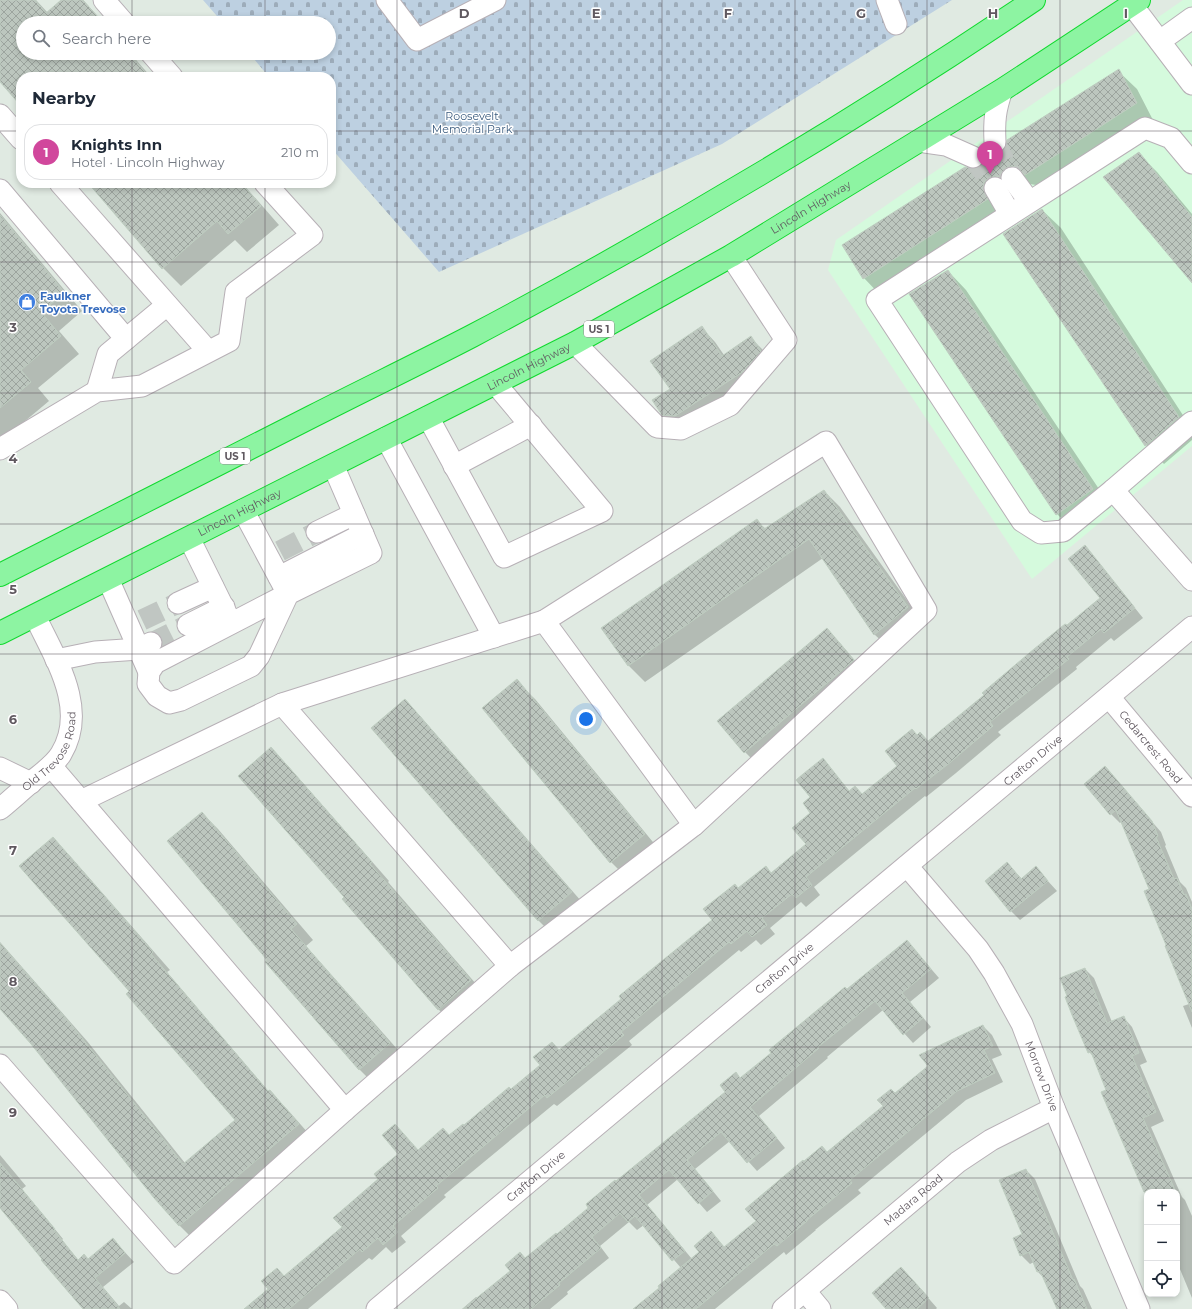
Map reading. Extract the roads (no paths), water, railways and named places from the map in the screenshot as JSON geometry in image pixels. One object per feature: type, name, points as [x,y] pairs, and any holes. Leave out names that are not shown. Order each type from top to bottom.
[{"type":"highway","name":"US 1","points":[[0,575],[471,336],[574,281],[679,222],[794,154],[884,98],[1034,0]]},
{"type":"highway","name":"Lincoln Highway","points":[[0,634],[574,343],[732,256],[1002,90],[1135,2]]},
{"type":"street","points":[[104,0],[118,16]]},
{"type":"street","points":[[387,0],[417,40],[495,0]]},
{"type":"street","points":[[887,0],[896,24]]},
{"type":"street","points":[[1135,2],[1160,41],[1192,84]]},
{"type":"street","points":[[1160,41],[1192,18]]},
{"type":"street","points":[[157,60],[168,72]]},
{"type":"street","points":[[995,142],[995,109],[1002,90]]},
{"type":"street","points":[[0,115],[16,133]]},
{"type":"street","points":[[1192,163],[1171,138],[1145,128],[1029,201],[877,300],[1022,521],[1041,533],[1063,531],[1192,422]]},
{"type":"street","points":[[918,141],[946,144],[973,157]]},
{"type":"street","points":[[1012,178],[1029,201]]},
{"type":"street","points":[[64,188],[208,352]]},
{"type":"street","points":[[0,449],[96,392],[142,386],[229,341],[236,292],[312,236],[269,188]]},
{"type":"street","points":[[995,188],[1010,214]]},
{"type":"street","points":[[0,190],[126,339]]},
{"type":"street","points":[[574,343],[657,427],[681,429],[730,405],[786,340],[732,256]]},
{"type":"street","points":[[96,392],[108,354],[167,305]]},
{"type":"street","points":[[428,417],[504,557],[602,511],[495,383]]},
{"type":"street","points":[[454,466],[531,425]]},
{"type":"street","points":[[386,438],[494,637]]},
{"type":"street","points":[[0,1065],[174,1263],[345,1110],[510,966],[694,825],[926,610],[826,442],[544,621],[282,704],[81,801]]},
{"type":"street","points":[[152,668],[228,615],[283,586],[363,534],[333,465]]},
{"type":"street","points":[[1113,490],[1192,580]]},
{"type":"street","points":[[108,579],[135,623],[145,646],[152,668],[148,684],[158,696],[169,702],[181,700],[250,666],[259,656],[283,586],[274,554],[244,510]]},
{"type":"street","points":[[317,532],[354,514]]},
{"type":"street","points":[[189,538],[228,615]]},
{"type":"street","points":[[178,603],[214,586]]},
{"type":"street","points":[[188,625],[228,615]]},
{"type":"street","name":"Old Trevose Road","points":[[0,809],[51,766],[61,754],[67,741],[71,726],[72,712],[66,682],[35,616]]},
{"type":"street","points":[[544,621],[694,825]]},
{"type":"street","name":"Crafton Drive","points":[[378,1309],[1192,627]]},
{"type":"street","points":[[56,660],[96,652],[145,646]]},
{"type":"street","name":"Cedarcrest Road","points":[[1109,697],[1192,796]]},
{"type":"street","points":[[282,704],[510,966]]},
{"type":"street","points":[[51,766],[345,1110]]},
{"type":"street","points":[[0,768],[31,783]]},
{"type":"street","name":"Morrow Drive","points":[[907,866],[978,949],[994,973],[1022,1024],[1054,1108],[1139,1309]]},
{"type":"street","name":"Madara Road","points":[[783,1309],[958,1162],[991,1140],[1054,1108]]},
{"type":"street","points":[[805,1291],[820,1309]]},
{"type":"street","points":[[0,1301],[7,1309]]},
{"type":"tunnel","points":[[995,142],[1012,178]]},
{"type":"tunnel","points":[[973,157],[995,188]]},
{"type":"tunnel","points":[[280,551],[317,532]]},
{"type":"tunnel","points":[[142,620],[178,603]]},
{"type":"tunnel","points":[[152,643],[188,625]]},
{"type":"place","name":"Knights Inn","points":[[990,174]]},
{"type":"place","name":"Faulkner Toyota Trevose","points":[[27,302]]},
{"type":"park label","name":"Roosevelt Memorial Park","points":[[472,122]]}]
